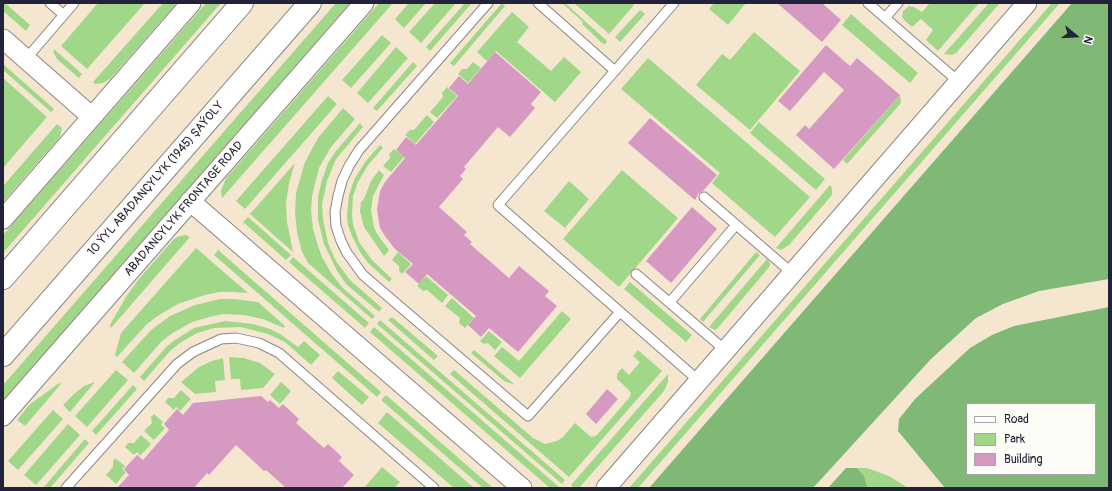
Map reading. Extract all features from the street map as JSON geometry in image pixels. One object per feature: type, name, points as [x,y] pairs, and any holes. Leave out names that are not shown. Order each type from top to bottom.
[{"type":"main road","points":[[3,278],[242,3]]},
{"type":"main road","name":"10 ÝYL ABADANÇYLYK (1945) ŞAÝOLY","points":[[3,355],[310,3]]},
{"type":"street","points":[[3,219],[191,3]]},
{"type":"street","name":"ABADANCYLYK FRONTAGE ROAD","points":[[3,416],[364,3]]},
{"type":"street","points":[[606,488],[1027,3]]},
{"type":"street","points":[[3,39],[92,117]]},
{"type":"street","points":[[190,201],[522,488]]},
{"type":"lane","points":[[50,3],[64,15]]},
{"type":"lane","points":[[26,59],[74,3]]},
{"type":"lane","points":[[488,3],[355,156],[342,181],[335,212],[336,226],[341,241],[347,253],[363,275],[528,416],[620,312]]},
{"type":"lane","points":[[538,3],[615,71]]},
{"type":"lane","points":[[674,3],[498,206],[699,381]]},
{"type":"lane","points":[[868,3],[959,82]]},
{"type":"lane","points":[[885,18],[898,3]]},
{"type":"lane","points":[[704,197],[792,273]]},
{"type":"lane","points":[[670,302],[736,225]]},
{"type":"lane","points":[[636,274],[726,350]]},
{"type":"lane","points":[[66,488],[177,364],[193,352],[215,342],[222,339],[236,338],[259,343],[279,353],[434,488]]},
{"type":"green space","points":[[3,3],[5,3],[30,25],[26,31],[3,11]]},
{"type":"green space","points":[[98,3],[145,3],[87,69],[61,46]]},
{"type":"green space","points":[[163,3],[177,3],[110,79],[103,83],[95,84],[93,82]]},
{"type":"green space","points":[[206,3],[221,3],[3,253],[3,235]]},
{"type":"green space","points":[[336,3],[350,3],[3,401],[3,385]]},
{"type":"green space","points":[[379,3],[393,3],[222,198],[221,191],[226,178]]},
{"type":"green space","points":[[409,3],[426,3],[404,28],[395,19]]},
{"type":"green space","points":[[435,3],[456,3],[421,43],[409,32]]},
{"type":"green space","points":[[465,3],[472,3],[430,51],[426,47]]},
{"type":"green space","points":[[502,3],[505,6],[454,66],[450,63]]},
{"type":"green space","points":[[562,3],[565,3],[607,42],[603,44],[582,24],[583,22]]},
{"type":"green space","points":[[574,3],[632,3],[634,5],[609,34]]},
{"type":"green space","points":[[714,3],[746,3],[728,25],[709,9]]},
{"type":"green space","points":[[930,3],[979,3],[938,51],[926,40],[933,30],[921,19],[912,27],[902,17],[903,11],[909,6],[922,12]]},
{"type":"green space","points":[[989,3],[1000,3],[956,53],[952,55],[944,54]]},
{"type":"green space","points":[[1052,3],[1060,3],[638,488],[629,488]]},
{"type":"green space","points":[[1072,3],[1109,3],[1109,279],[1039,291],[1003,304],[976,318],[931,359],[813,488],[649,488]]},
{"type":"green space","points":[[640,10],[645,14],[620,42],[615,37]]},
{"type":"green space","points":[[512,12],[529,27],[517,42],[551,71],[564,57],[581,72],[555,102],[496,51],[487,61],[477,52]]},
{"type":"green space","points":[[851,14],[918,73],[910,83],[842,25]]},
{"type":"green space","points":[[754,32],[800,71],[750,130],[696,85],[722,54],[730,60]]},
{"type":"green space","points":[[382,35],[391,43],[351,88],[342,80]]},
{"type":"green space","points":[[396,47],[408,58],[368,103],[357,93]]},
{"type":"green space","points":[[54,49],[82,74],[79,78],[57,59],[53,52]]},
{"type":"green space","points":[[648,58],[810,197],[775,237],[712,183],[720,173],[621,89]]},
{"type":"green space","points":[[413,62],[417,66],[377,111],[373,108]]},
{"type":"green space","points":[[473,62],[481,68],[468,83],[458,74],[462,69],[467,69]]},
{"type":"green space","points":[[3,64],[54,109],[51,112],[3,70]]},
{"type":"green space","points":[[3,78],[47,117],[3,168]]},
{"type":"green space","points":[[447,87],[457,96],[437,118],[430,112],[443,97],[442,93]]},
{"type":"green space","points":[[900,95],[901,103],[847,164],[843,160]]},
{"type":"green space","points":[[328,96],[337,104],[245,209],[236,201]]},
{"type":"green space","points":[[343,108],[355,119],[331,147],[319,168],[312,196],[311,211],[313,229],[322,257],[333,276],[343,288],[375,316],[372,319],[308,263],[302,252],[297,232],[295,212],[296,193],[305,162],[318,138]]},
{"type":"green space","points":[[427,115],[434,122],[415,144],[405,135],[410,130],[414,130]]},
{"type":"green space","points":[[759,122],[825,179],[816,190],[750,133]]},
{"type":"green space","points":[[360,123],[363,127],[336,159],[327,181],[322,204],[323,219],[328,243],[336,261],[350,280],[382,308],[379,312],[346,284],[337,271],[324,244],[318,220],[318,197],[328,163],[336,151]]},
{"type":"green space","points":[[57,124],[62,128],[60,137],[3,202],[3,186]]},
{"type":"green space","points":[[380,145],[383,148],[368,165],[358,182],[353,196],[352,215],[353,224],[359,242],[372,260],[392,279],[389,282],[368,263],[360,252],[348,225],[347,215],[349,195],[354,180],[365,162]]},
{"type":"green space","points":[[394,149],[404,157],[391,172],[383,166],[390,158],[389,154]]},
{"type":"green space","points":[[295,163],[289,183],[286,203],[287,222],[293,252],[250,214]]},
{"type":"green space","points":[[379,170],[384,175],[373,196],[371,210],[374,227],[377,234],[389,250],[384,256],[364,227],[360,211],[361,202],[364,199],[371,181]]},
{"type":"green space","points":[[622,170],[678,218],[619,287],[563,239]]},
{"type":"green space","points":[[569,181],[589,199],[565,228],[544,211]]},
{"type":"green space","points":[[830,185],[832,188],[832,195],[789,245],[781,250],[776,248]]},
{"type":"green space","points":[[248,217],[291,255],[286,260],[243,222]]},
{"type":"green space","points":[[185,235],[190,237],[111,328],[111,323],[138,280],[173,240],[177,237]]},
{"type":"green space","points":[[196,248],[248,293],[219,292],[178,304],[156,317],[146,325],[117,357],[115,355],[121,333]]},
{"type":"green space","points":[[218,250],[381,392],[377,397],[214,255]]},
{"type":"green space","points":[[398,252],[411,264],[402,274],[399,271],[399,266],[392,260]]},
{"type":"green space","points":[[756,252],[760,255],[703,322],[700,319]]},
{"type":"green space","points":[[293,257],[369,323],[365,328],[289,262]]},
{"type":"green space","points":[[767,259],[770,266],[717,329],[715,330],[709,327]]},
{"type":"green space","points":[[426,276],[448,295],[442,303],[427,290],[423,291],[417,286]]},
{"type":"green space","points":[[630,282],[692,335],[686,342],[624,289]]},
{"type":"green space","points":[[452,298],[474,318],[465,328],[459,323],[460,318],[445,306]]},
{"type":"green space","points":[[220,299],[258,302],[285,326],[284,328],[263,319],[244,315],[224,314],[213,316],[192,322],[171,334],[161,342],[134,373],[122,362],[151,330],[170,316],[195,305]]},
{"type":"green space","points":[[1109,307],[1109,488],[945,488],[898,431],[899,419],[915,399],[970,348],[992,335],[1014,326]]},
{"type":"green space","points":[[562,311],[571,319],[520,378],[494,356],[502,347],[519,361]]},
{"type":"green space","points":[[392,317],[438,356],[434,360],[388,320]]},
{"type":"green space","points":[[380,320],[565,480],[562,484],[377,324]]},
{"type":"green space","points":[[225,321],[253,324],[270,329],[280,334],[298,347],[304,341],[320,355],[311,365],[285,342],[268,334],[241,327],[214,328],[197,333],[180,343],[170,351],[144,381],[140,377],[166,347],[175,340],[194,328]]},
{"type":"green space","points":[[374,327],[559,488],[550,488],[370,332]]},
{"type":"green space","points":[[489,331],[502,342],[495,350],[488,343],[484,344],[480,341]]},
{"type":"green space","points":[[474,350],[515,385],[504,381],[471,353]]},
{"type":"green space","points":[[638,350],[662,371],[569,477],[450,374],[454,370],[533,438],[545,444],[557,441],[563,437],[575,423],[591,437],[596,436],[629,398],[631,393],[617,379],[617,374],[622,368],[629,375],[640,362],[633,356]]},
{"type":"green space","points":[[229,357],[244,358],[260,363],[275,374],[263,388],[241,390],[240,379],[231,379]]},
{"type":"green space","points":[[223,358],[225,380],[215,381],[216,392],[195,394],[181,382],[199,367]]},
{"type":"green space","points":[[116,370],[128,380],[87,427],[75,416]]},
{"type":"green space","points":[[338,371],[369,397],[362,405],[332,378]]},
{"type":"green space","points":[[668,374],[668,382],[664,391],[579,488],[574,488],[571,485]]},
{"type":"green space","points":[[95,382],[70,412],[63,405],[84,386]]},
{"type":"green space","points":[[281,382],[291,391],[280,404],[270,395]]},
{"type":"green space","points":[[59,383],[61,384],[25,426],[17,420],[29,405]]},
{"type":"green space","points":[[133,385],[137,389],[96,435],[92,431]]},
{"type":"green space","points":[[181,390],[191,399],[180,411],[176,407],[174,410],[165,402],[168,398],[174,398]]},
{"type":"green space","points":[[386,395],[493,488],[483,488],[381,400]]},
{"type":"green space","points":[[53,410],[63,419],[18,470],[8,461]]},
{"type":"green space","points":[[387,412],[474,488],[454,488],[378,423]]},
{"type":"green space","points":[[154,414],[163,422],[161,425],[165,428],[154,440],[144,431],[152,423],[151,417]]},
{"type":"green space","points":[[68,424],[80,435],[36,485],[24,475]]},
{"type":"green space","points":[[141,435],[151,444],[140,456],[137,452],[134,455],[125,447],[128,443],[134,443]]},
{"type":"green space","points":[[85,439],[89,443],[50,488],[43,488]]},
{"type":"green space","points":[[115,458],[125,466],[122,469],[126,472],[116,484],[106,475],[113,467],[113,461]]},
{"type":"green space","points":[[382,467],[400,482],[394,488],[364,488]]},
{"type":"green space","points":[[846,468],[857,468],[864,476],[868,488],[828,488]]},
{"type":"green space","points":[[857,468],[867,468],[889,476],[908,488],[868,488],[864,476]]},
{"type":"building","points":[[777,3],[822,3],[841,20],[822,42]]},
{"type":"building","points":[[826,45],[850,66],[857,58],[900,95],[834,169],[796,135],[805,125],[809,129],[844,90],[824,72],[790,111],[778,101]]},
{"type":"building","points":[[495,52],[541,92],[531,104],[535,108],[510,137],[498,127],[464,167],[466,169],[460,176],[463,179],[439,207],[467,232],[464,235],[472,242],[470,244],[509,278],[519,266],[549,291],[545,296],[557,306],[518,352],[489,328],[481,337],[468,325],[476,316],[427,274],[419,284],[405,272],[413,264],[394,248],[385,236],[380,228],[377,210],[380,191],[385,182],[405,158],[396,150],[406,137],[416,145],[458,96],[449,88],[459,76],[468,84]]},
{"type":"building","points":[[650,118],[717,175],[703,191],[699,193],[695,200],[628,143]]},
{"type":"building","points":[[692,207],[717,229],[671,283],[646,261]]},
{"type":"building","points":[[607,389],[618,399],[596,424],[586,414]]},
{"type":"building","points":[[261,396],[268,402],[270,400],[279,408],[283,404],[299,419],[296,423],[324,448],[328,444],[342,457],[339,461],[354,475],[342,488],[286,488],[266,470],[264,471],[236,445],[209,475],[207,473],[194,488],[117,488],[129,475],[124,469],[137,455],[143,460],[169,430],[164,424],[177,409],[183,415],[193,403]]}]
